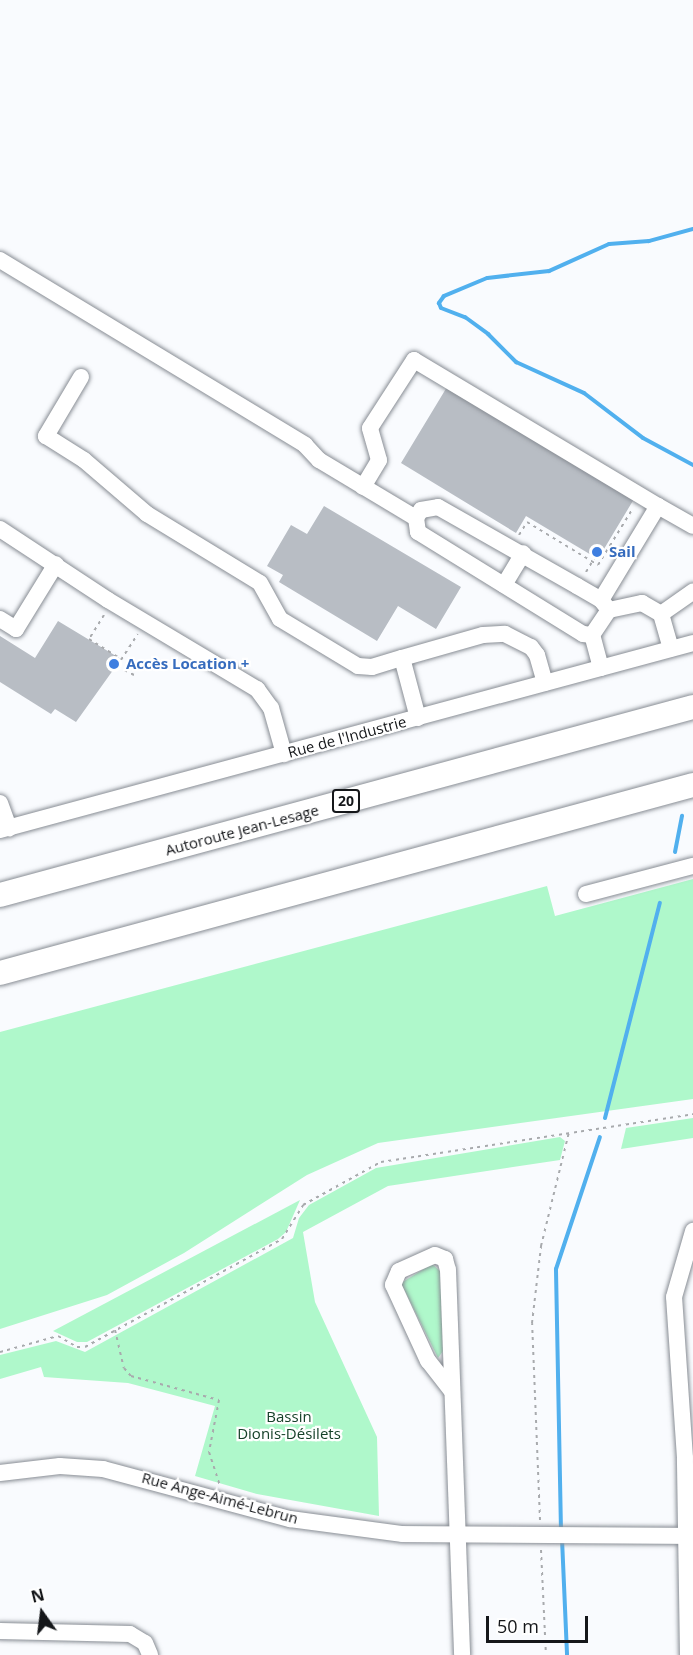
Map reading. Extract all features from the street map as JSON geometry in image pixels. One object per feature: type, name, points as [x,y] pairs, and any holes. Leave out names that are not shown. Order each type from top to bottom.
[{"type":"highway","name":"Autoroute Jean-Lesage","points":[[0,895],[693,707]]},
{"type":"highway","points":[[0,973],[693,785]]},
{"type":"street","points":[[0,260],[305,445],[319,460],[416,518]]},
{"type":"street","points":[[363,487],[379,460],[370,428],[414,360],[693,526]]},
{"type":"street","points":[[81,377],[46,436],[84,460],[147,514],[260,583],[279,619],[358,666],[372,667],[483,635],[505,633],[535,650],[545,683]]},
{"type":"street","points":[[601,668],[592,635],[605,605],[658,506]]},
{"type":"street","points":[[592,635],[583,634],[418,532],[416,518],[421,510],[438,507],[511,551],[519,549],[605,605],[642,603],[661,614],[671,649]]},
{"type":"street","points":[[0,529],[112,602],[257,689],[270,708],[284,754]]},
{"type":"street","points":[[504,585],[519,549]]},
{"type":"street","points":[[0,619],[16,629],[56,564]]},
{"type":"street","points":[[661,614],[693,592]]},
{"type":"street","name":"Rue de l'Industrie","points":[[4,829],[693,643]]},
{"type":"street","points":[[402,658],[418,718]]},
{"type":"street","points":[[0,803],[4,829]]},
{"type":"street","points":[[586,894],[693,866]]},
{"type":"street","points":[[688,1655],[689,1536],[686,1379],[674,1297],[693,1231]]},
{"type":"street","points":[[452,1390],[428,1361],[393,1285],[399,1271],[435,1255],[447,1264],[458,1537],[462,1655]]},
{"type":"street","name":"Rue Ange-Aimé-Lebrun","points":[[0,1473],[53,1467],[103,1468],[307,1522],[458,1537],[689,1536]]},
{"type":"street","points":[[0,1631],[130,1634],[141,1640],[150,1655]]},
{"type":"path","points":[[519,549],[527,522],[598,565],[634,505]]},
{"type":"path","points":[[592,561],[595,557]]},
{"type":"path","points":[[112,602],[89,639],[121,659]]},
{"type":"path","points":[[134,675],[117,666],[141,629]]},
{"type":"path","points":[[0,1352],[58,1336],[82,1348],[282,1239],[303,1205],[374,1165],[569,1132],[693,1114]]},
{"type":"path","points":[[546,1655],[532,1323],[541,1246],[569,1132]]},
{"type":"path","points":[[115,1330],[124,1368],[131,1376],[219,1401],[208,1452],[220,1486]]},
{"type":"green space","points":[[693,879],[693,1099],[378,1143],[307,1175],[184,1253],[107,1295],[0,1329],[0,1032],[547,886],[555,916]]},
{"type":"green space","points":[[693,1118],[693,1138],[621,1149],[626,1128]]},
{"type":"green space","name":"Bassin Dionis-Désilets","points":[[560,1137],[565,1141],[560,1160],[388,1186],[303,1232],[315,1302],[377,1437],[379,1516],[257,1494],[195,1476],[215,1406],[128,1383],[44,1377],[41,1367],[0,1379],[0,1355],[56,1341],[85,1352],[293,1238],[299,1218],[309,1205],[376,1168]]},
{"type":"green space","points":[[300,1200],[286,1232],[278,1239],[87,1342],[77,1342],[53,1331]]},
{"type":"green space","points":[[432,1264],[440,1271],[443,1351],[438,1358],[401,1283]]},
{"type":"building","points":[[447,387],[634,499],[598,559],[526,516],[516,533],[401,463]]},
{"type":"building","points":[[324,506],[461,587],[436,629],[398,606],[377,641],[279,582],[283,575],[267,566],[291,525],[307,534]]},
{"type":"building","points":[[58,621],[121,659],[76,722],[55,709],[51,714],[0,682],[0,636],[35,658]]},
{"type":"waterway","points":[[693,229],[649,241],[609,244],[549,271],[487,278],[444,296],[439,303],[441,308],[465,317],[488,334],[516,362],[584,393],[643,438],[693,465]]},
{"type":"waterway","points":[[675,852],[682,816]]},
{"type":"waterway","points":[[605,1118],[660,903]]},
{"type":"waterway","points":[[561,1531],[556,1269],[600,1137]]},
{"type":"waterway","points":[[562,1539],[567,1655]]},
{"type":"place","name":"Sail","points":[[597,552]]},
{"type":"place","name":"Accès Location +","points":[[114,664]]}]
